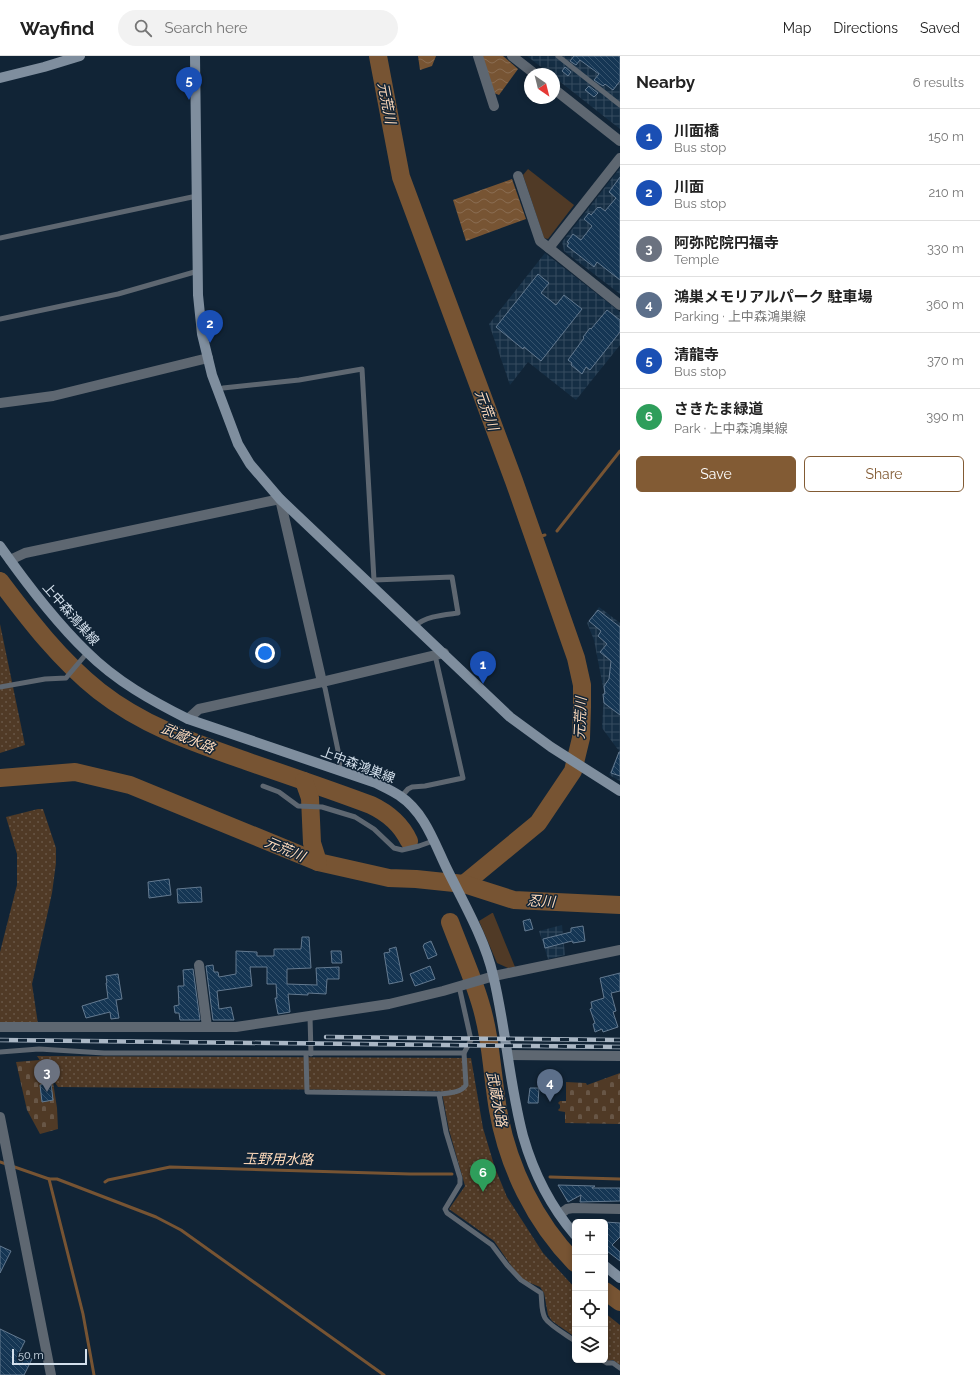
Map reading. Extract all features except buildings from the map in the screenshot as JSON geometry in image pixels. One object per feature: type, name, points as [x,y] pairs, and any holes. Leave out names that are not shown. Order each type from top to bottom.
[{"type":"street","points":[[0,78],[80,56]]},
{"type":"street","points":[[195,56],[198,271],[202,334],[217,390],[238,444],[250,464],[280,499],[372,582],[415,626],[439,654],[510,717],[551,747],[620,791]]},
{"type":"street","points":[[478,56],[494,106]]},
{"type":"street","points":[[512,56],[527,68]]},
{"type":"street","points":[[560,94],[620,140]]},
{"type":"street","points":[[549,248],[620,158]]},
{"type":"street","points":[[518,176],[540,241],[620,305]]},
{"type":"street","points":[[0,404],[53,396],[208,358]]},
{"type":"street","points":[[4,554],[24,553],[280,499]]},
{"type":"street","points":[[280,499],[322,682]]},
{"type":"street","name":"上中森鴻巣線","points":[[4,554],[40,599],[87,653],[141,694],[188,718],[376,784],[401,797],[415,810],[426,826],[435,844],[470,915],[486,953],[489,977],[508,1055],[520,1120],[528,1152],[545,1190],[572,1231]]},
{"type":"street","points":[[188,718],[199,709],[439,654]]},
{"type":"street","points":[[0,1027],[236,1027],[396,1003],[489,977],[620,950]]},
{"type":"street","points":[[199,965],[207,1028]]},
{"type":"street","points":[[508,1055],[620,1056]]},
{"type":"street","points":[[0,1117],[51,1375]]},
{"type":"street","points":[[560,1214],[573,1208],[620,1209]]},
{"type":"street","points":[[608,1268],[620,1278]]},
{"type":"lane","points":[[558,56],[620,105]]},
{"type":"lane","points":[[0,238],[179,200],[197,198]]},
{"type":"lane","points":[[0,319],[118,294],[188,272],[198,271]]},
{"type":"lane","points":[[217,390],[299,380],[362,369],[372,582],[452,577],[458,613],[426,619],[420,621],[415,626]]},
{"type":"lane","points":[[0,687],[45,679],[66,678],[87,653]]},
{"type":"lane","points":[[401,797],[408,789],[412,787],[425,786],[462,778],[439,654]]},
{"type":"lane","points":[[322,682],[325,688],[340,760],[339,770]]},
{"type":"lane","points":[[263,786],[279,792],[298,806],[322,807],[354,817],[374,828],[394,848],[402,850],[435,844]]},
{"type":"lane","points":[[310,1016],[307,1092],[439,1094],[459,1091],[466,1085],[464,1053],[471,1040],[462,985]]},
{"type":"lane","points":[[0,1052],[39,1049],[104,1053],[464,1053]]},
{"type":"lane","points":[[439,1094],[446,1132],[460,1178],[460,1184],[445,1210],[447,1213],[492,1245],[521,1280],[541,1293],[544,1316],[548,1321],[572,1339]]},
{"type":"lane","points":[[608,1363],[613,1363],[620,1368]]},
{"type":"shaded area","points":[[527,56],[620,56],[620,129],[560,82],[560,68],[542,68]]},
{"type":"shaded area","points":[[620,168],[620,294],[564,251],[562,242]]},
{"type":"shaded area","points":[[545,253],[620,312],[620,345],[576,400],[528,362],[510,385],[489,324]]},
{"type":"shaded area","points":[[599,607],[620,623],[620,781],[609,775],[619,751],[602,728],[604,692],[594,640],[587,623]]},
{"type":"shaded area","points":[[562,925],[565,955],[548,959],[539,931]]},
{"type":"green space","points":[[528,169],[574,205],[548,239],[544,238],[523,175]]},
{"type":"green space","points":[[0,624],[25,745],[0,753]]},
{"type":"green space","points":[[43,809],[56,848],[56,863],[52,893],[32,984],[38,1024],[0,1023],[0,952],[17,885],[17,854],[6,817]]},
{"type":"green space","points":[[492,913],[515,967],[508,968],[497,963],[479,921]]},
{"type":"green space","points":[[37,1056],[471,1058],[483,1128],[495,1168],[507,1197],[543,1253],[572,1285],[572,1335],[552,1321],[548,1315],[544,1293],[540,1287],[523,1280],[494,1241],[449,1209],[465,1186],[449,1130],[442,1093],[440,1091],[58,1087]]},
{"type":"green space","points":[[40,1060],[53,1082],[57,1108],[58,1129],[40,1134],[27,1110],[16,1062]]},
{"type":"green space","points":[[620,1073],[620,1124],[565,1123],[565,1112],[558,1110],[560,1105],[558,1103],[560,1101],[566,1101],[566,1082],[586,1083],[587,1085]]},
{"type":"green space","points":[[608,1315],[620,1325],[620,1365],[613,1360],[609,1361]]},
{"type":"water","points":[[418,56],[436,56],[432,66],[420,70]]},
{"type":"water","points":[[481,56],[503,56],[518,69],[499,95],[494,93]]},
{"type":"water","points":[[512,179],[526,219],[466,241],[453,200]]},
{"type":"waterway","name":"元荒川","points":[[378,56],[401,177],[514,481],[576,658],[582,685],[581,738],[573,771],[538,823],[464,884]]},
{"type":"waterway","points":[[557,531],[620,451]]},
{"type":"waterway","points":[[534,538],[545,535]]},
{"type":"waterway","name":"武蔵水路","points":[[0,581],[58,653],[85,679],[116,704],[134,715],[190,741],[371,805],[398,824],[409,841]]},
{"type":"waterway","name":"元荒川","points":[[0,778],[75,772],[130,785],[318,862],[389,878],[464,884],[514,900],[620,905]]},
{"type":"waterway","points":[[304,781],[310,798],[312,843],[318,862]]},
{"type":"waterway","name":"武蔵水路","points":[[450,922],[484,1015],[498,1110],[516,1173],[536,1212],[548,1230],[572,1260]]},
{"type":"waterway","points":[[0,1162],[49,1179],[57,1179],[156,1217],[181,1230],[384,1375]]},
{"type":"waterway","name":"玉野用水路","points":[[105,1182],[108,1180],[170,1167],[452,1174]]},
{"type":"waterway","name":"玉野用水路","points":[[550,1177],[620,1179]]},
{"type":"waterway","points":[[49,1179],[83,1314],[94,1375]]},
{"type":"waterway","name":"武蔵水路","points":[[608,1293],[620,1302]]},
{"type":"railway","points":[[326,1037],[620,1040]]},
{"type":"railway","points":[[0,1040],[620,1047]]},
{"type":"place","name":"清龍寺","points":[[189,100]]},
{"type":"place","name":"川面","points":[[210,343]]},
{"type":"place","name":"川面橋","points":[[483,684]]},
{"type":"place","name":"阿弥陀院円福寺","points":[[47,1092]]},
{"type":"place","name":"鴻巣メモリアルパーク 駐車場","points":[[550,1102]]},
{"type":"place","name":"さきたま緑道","points":[[483,1192]]},
{"type":"water label","name":"忍川","points":[[541,901]]}]
